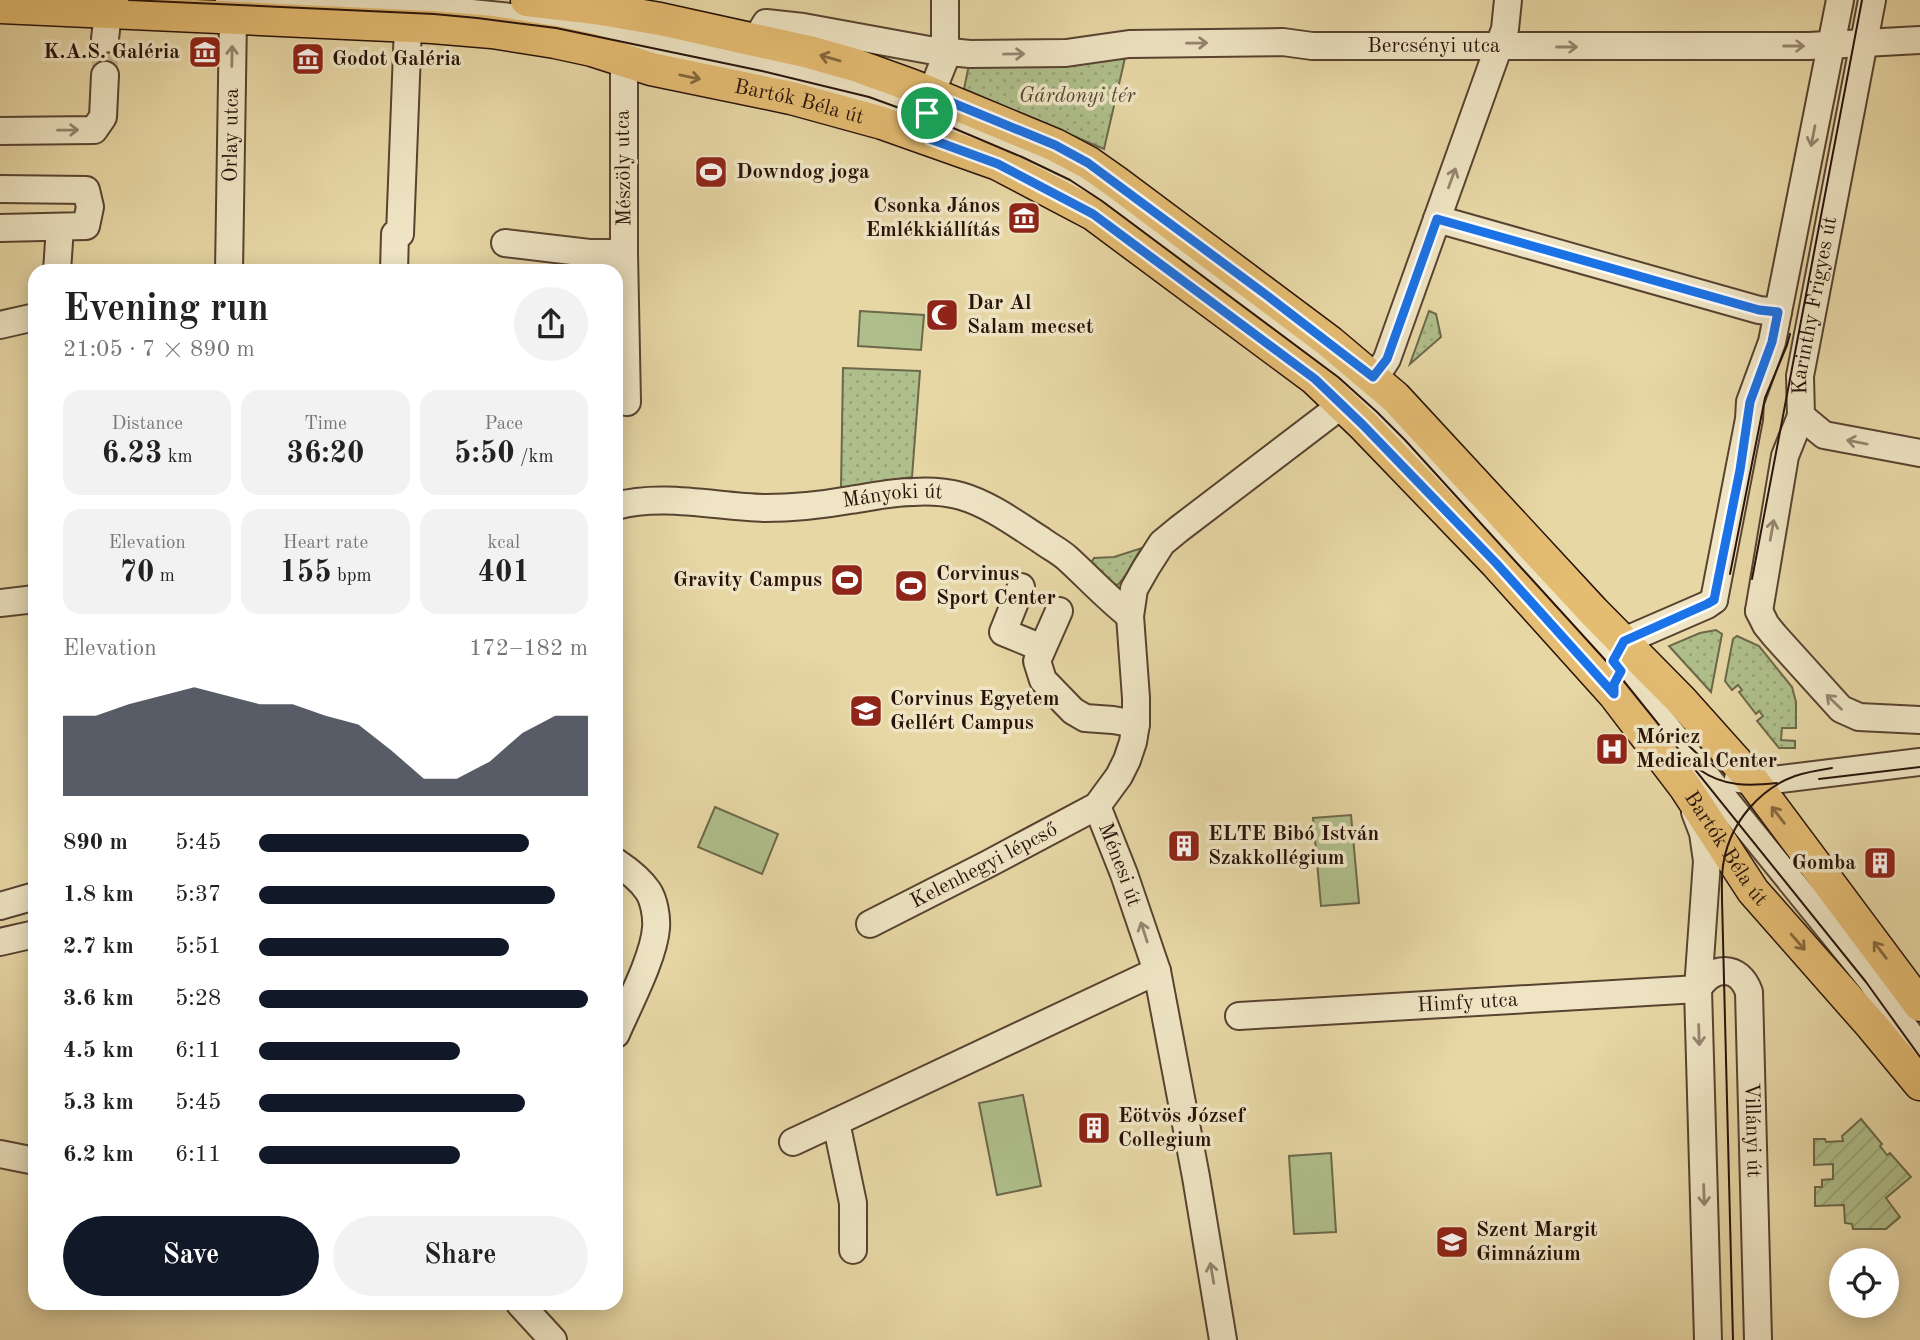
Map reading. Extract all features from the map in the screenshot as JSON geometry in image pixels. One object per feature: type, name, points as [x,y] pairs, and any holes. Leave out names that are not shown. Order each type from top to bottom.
[{"type":"main road","name":"Bartók Béla út","points":[[527,0],[646,8],[855,65],[998,164],[1093,214],[1315,379],[1395,397],[1593,611],[1617,670],[1685,787],[1753,891],[1920,1084]]},
{"type":"main road","name":"Bartók Béla út","points":[[0,7],[107,26],[223,5],[408,26],[492,32],[555,42],[651,69],[791,98],[882,123],[929,115],[1056,156],[1088,163],[1330,342],[1359,391],[1496,563],[1617,670],[1752,781],[1920,1005]]},
{"type":"main road","points":[[998,164],[1048,174],[1056,156]]},
{"type":"street","points":[[929,115],[946,51],[945,0]]},
{"type":"street","points":[[1359,391],[1387,359],[1499,47],[1505,29],[1508,0]]},
{"type":"street","name":"Karinthy Frigyes út","points":[[1714,600],[1740,470],[1750,402],[1772,342],[1840,0]]},
{"type":"street","name":"Karinthy Frigyes út","points":[[1759,611],[1786,456],[1801,416],[1800,376],[1872,0]]},
{"type":"street","name":"Bartók Béla út","points":[[223,5],[433,9],[530,19],[802,75],[890,99],[929,115]]},
{"type":"street","name":"Orlay utca","points":[[223,5],[229,264]]},
{"type":"street","name":"Bercsényi utca","points":[[756,39],[766,23],[803,27],[929,50],[970,54],[1066,53],[1129,44],[1283,42],[1312,46],[1809,46],[1920,40]]},
{"type":"street","points":[[394,264],[395,234],[400,234],[408,26]]},
{"type":"street","name":"Mészöly utca","points":[[624,60],[627,402]]},
{"type":"street","points":[[0,131],[94,130],[103,117],[105,75]]},
{"type":"street","points":[[0,189],[86,190],[90,207],[86,226],[0,228]]},
{"type":"street","points":[[1437,219],[1759,310],[1778,312]]},
{"type":"street","points":[[57,264],[60,227]]},
{"type":"street","points":[[505,243],[589,253],[624,253]]},
{"type":"street","points":[[0,325],[28,319]]},
{"type":"street","name":"Bartók Béla út","points":[[1359,391],[1460,494],[1585,630]]},
{"type":"street","name":"Ménesi út","points":[[1223,1340],[1196,1177],[1157,971],[1124,874],[1097,806],[1128,760],[1136,724],[1134,651],[1130,628],[1134,589],[1162,543],[1359,391]]},
{"type":"street","points":[[1801,416],[1824,435],[1920,453]]},
{"type":"street","name":"Mányoki út","points":[[623,504],[662,501],[766,508],[795,507],[888,493],[915,492],[961,496],[1011,521],[1065,556],[1109,600],[1130,615]]},
{"type":"street","points":[[1021,587],[1003,632],[1042,648]]},
{"type":"street","points":[[0,603],[28,600]]},
{"type":"street","points":[[1617,670],[1714,600],[1759,611],[1775,636],[1841,709],[1859,717],[1920,720]]},
{"type":"street","points":[[1059,611],[1037,661],[1042,680],[1073,711],[1085,718],[1136,724]]},
{"type":"street","points":[[1585,630],[1617,670]]},
{"type":"street","points":[[1585,630],[1617,670]]},
{"type":"street","name":"Bartók Béla út","points":[[1617,670],[1690,755],[1917,1040]]},
{"type":"street","points":[[1690,755],[1715,772],[1730,778],[1752,781],[1920,762]]},
{"type":"street","points":[[1685,787],[1703,833],[1707,861],[1698,989],[1708,1340]]},
{"type":"street","name":"Kelenhegyi lépcső","points":[[870,924],[1097,806]]},
{"type":"street","points":[[623,867],[648,892],[656,928],[649,955],[623,1017]]},
{"type":"street","points":[[0,906],[28,898]]},
{"type":"street","points":[[0,942],[28,936]]},
{"type":"street","points":[[793,1142],[1157,971]]},
{"type":"street","name":"Villányi út","points":[[1698,989],[1709,975],[1723,971],[1732,972],[1742,978],[1746,985],[1750,1006],[1758,1340]]},
{"type":"street","name":"Himfy utca","points":[[1239,1016],[1698,989]]},
{"type":"street","points":[[1876,1031],[1892,1038],[1917,1040]]},
{"type":"street","points":[[836,1122],[853,1203],[853,1250]]},
{"type":"street","points":[[0,1154],[28,1160]]},
{"type":"street","points":[[526,1310],[553,1340]]},
{"type":"green space","name":"Gárdonyi tér","points":[[1125,58],[1104,149],[964,89],[970,60]]},
{"type":"green space","points":[[860,311],[924,315],[921,350],[858,346]]},
{"type":"green space","points":[[1429,311],[1436,314],[1441,337],[1410,364]]},
{"type":"green space","points":[[843,368],[920,371],[912,477],[841,488]]},
{"type":"green space","points":[[1142,548],[1114,588],[1090,565],[1094,558],[1114,557]]},
{"type":"green space","points":[[1716,630],[1722,634],[1711,692],[1669,646],[1700,633]]},
{"type":"green space","points":[[1737,636],[1759,646],[1792,687],[1796,702],[1796,728],[1782,728],[1781,740],[1795,741],[1795,748],[1779,748],[1757,721],[1763,716],[1759,711],[1756,714],[1739,692],[1742,690],[1738,685],[1732,690],[1725,681],[1733,639]]},
{"type":"green space","points":[[715,807],[778,834],[762,874],[698,847]]},
{"type":"green space","points":[[1351,815],[1359,903],[1321,906],[1313,818]]},
{"type":"green space","points":[[1023,1095],[1041,1186],[997,1195],[979,1103]]},
{"type":"green space","points":[[1861,1119],[1882,1144],[1880,1146],[1887,1155],[1890,1153],[1911,1177],[1886,1198],[1900,1217],[1886,1229],[1853,1229],[1852,1224],[1845,1223],[1844,1205],[1815,1206],[1815,1187],[1822,1187],[1822,1180],[1833,1179],[1833,1164],[1814,1165],[1814,1139],[1825,1139],[1826,1142],[1843,1141],[1842,1136]]},
{"type":"green space","points":[[1331,1153],[1336,1232],[1294,1234],[1289,1156]]},
{"type":"tunnel","points":[[105,39],[105,75]]},
{"type":"tram line","points":[[129,0],[434,14],[556,28],[762,71],[869,97],[946,125],[1070,180],[1338,377],[1405,440],[1618,674],[1866,982],[1920,1057]]},
{"type":"tram line","points":[[1752,579],[1862,0]]},
{"type":"tram line","points":[[1730,574],[1765,398],[1790,334]]},
{"type":"tram line","points":[[1687,744],[1705,761],[1720,769]]},
{"type":"tram line","points":[[1819,779],[1920,767]]},
{"type":"tram line","points":[[1733,1340],[1723,865],[1733,833],[1740,821],[1770,789],[1795,776],[1832,768]]},
{"type":"tram line","points":[[1700,770],[1718,780],[1737,784],[1777,783]]},
{"type":"place","name":"K.A.S. Galéria","points":[[205,52]]},
{"type":"place","name":"Godot Galéria","points":[[308,59]]},
{"type":"place","name":"Downdog joga","points":[[711,172]]},
{"type":"place","name":"Csonka János Emlékkiállítás","points":[[1024,218]]},
{"type":"place","name":"Dar Al Salam mecset","points":[[942,315]]},
{"type":"place","name":"Gravity Campus","points":[[847,580]]},
{"type":"place","name":"Corvinus Sport Center","points":[[911,586]]},
{"type":"place","name":"Corvinus Egyetem Gellért Campus","points":[[866,711]]},
{"type":"place","name":"Móricz Medical Center","points":[[1612,749]]},
{"type":"place","name":"ELTE Bibó István Szakkollégium","points":[[1184,846]]},
{"type":"place","name":"Gomba","points":[[1880,863]]},
{"type":"place","name":"Eötvös József Collegium","points":[[1094,1128]]},
{"type":"place","name":"Szent Margit Gimnázium","points":[[1452,1242]]},
{"type":"route","points":[[931,94],[1055,145],[1088,163],[1330,342],[1373,377],[1387,359],[1437,219],[1759,310],[1778,312],[1772,342],[1750,402],[1740,470],[1714,600],[1624,641],[1613,661],[1621,671],[1614,684],[1614,694],[1496,563],[1343,404],[1315,379],[1093,214],[998,164],[930,139],[927,113],[931,94]]}]
